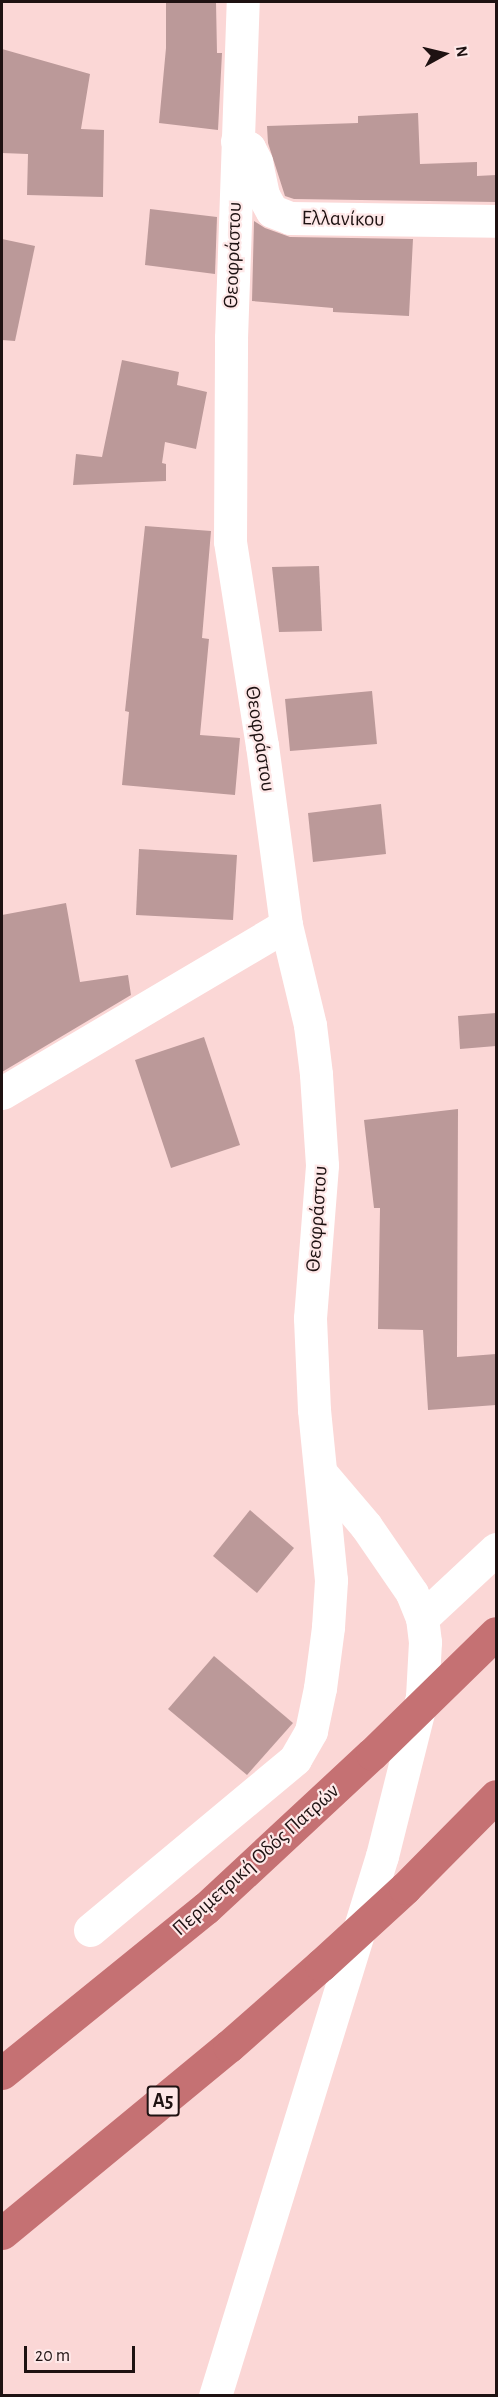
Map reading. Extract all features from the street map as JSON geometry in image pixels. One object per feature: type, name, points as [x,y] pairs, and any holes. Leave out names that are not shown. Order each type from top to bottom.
[{"type":"highway","name":"Περιμετρική Οδός Πατρών","points":[[2,2073],[206,1908],[470,1662],[496,1633]]},
{"type":"highway","name":"Α5","points":[[2,2234],[229,2046],[321,1965],[405,1888],[496,1796]]},
{"type":"street","name":"Θεοφράστου","points":[[90,1930],[295,1759],[311,1731],[320,1688],[331,1580],[314,1410],[310,1318],[322,1154],[316,1074],[310,1025],[286,925],[262,746],[230,542],[231,361],[243,2]]},
{"type":"street","name":"Ελλανίκου","points":[[237,141],[249,148],[256,162],[263,195],[272,211],[290,218],[496,221]]},
{"type":"street","points":[[2,1093],[286,925]]},
{"type":"street","points":[[215,2396],[382,1856],[422,1697],[425,1642],[422,1618],[412,1593],[394,1562],[321,1473]]},
{"type":"street","points":[[422,1618],[496,1549]]},
{"type":"building","points":[[166,2],[216,2],[217,53],[222,53],[218,130],[159,123],[166,48]]},
{"type":"building","points":[[2,49],[90,74],[81,129],[104,130],[103,197],[27,195],[28,154],[2,153]]},
{"type":"building","points":[[418,113],[420,164],[477,162],[477,176],[496,175],[496,202],[294,199],[285,196],[268,143],[267,126],[358,123],[358,116]]},
{"type":"building","points":[[150,209],[217,217],[215,274],[145,265]]},
{"type":"building","points":[[254,221],[265,228],[290,237],[413,239],[409,316],[333,312],[333,308],[252,301]]},
{"type":"building","points":[[2,239],[35,246],[15,341],[2,340]]},
{"type":"building","points":[[122,360],[179,372],[177,385],[207,392],[196,449],[165,442],[162,463],[166,464],[166,481],[73,485],[76,454],[102,457]]},
{"type":"building","points":[[145,526],[211,531],[202,638],[209,639],[200,735],[240,738],[235,795],[122,785],[129,712],[125,711]]},
{"type":"building","points":[[319,566],[322,631],[279,632],[272,567]]},
{"type":"building","points":[[372,691],[377,744],[290,751],[285,699]]},
{"type":"building","points":[[381,804],[386,854],[313,862],[308,813]]},
{"type":"building","points":[[139,849],[237,855],[233,920],[136,915]]},
{"type":"building","points":[[66,903],[80,982],[128,975],[131,995],[2,1072],[2,915]]},
{"type":"building","points":[[496,1013],[496,1046],[460,1049],[458,1016]]},
{"type":"building","points":[[204,1037],[240,1145],[171,1168],[135,1060]]},
{"type":"building","points":[[458,1109],[457,1357],[496,1354],[496,1405],[428,1410],[423,1330],[378,1329],[380,1208],[374,1208],[364,1120]]},
{"type":"building","points":[[250,1510],[294,1548],[257,1593],[213,1556]]},
{"type":"building","points":[[214,1656],[293,1723],[247,1775],[168,1709]]}]
